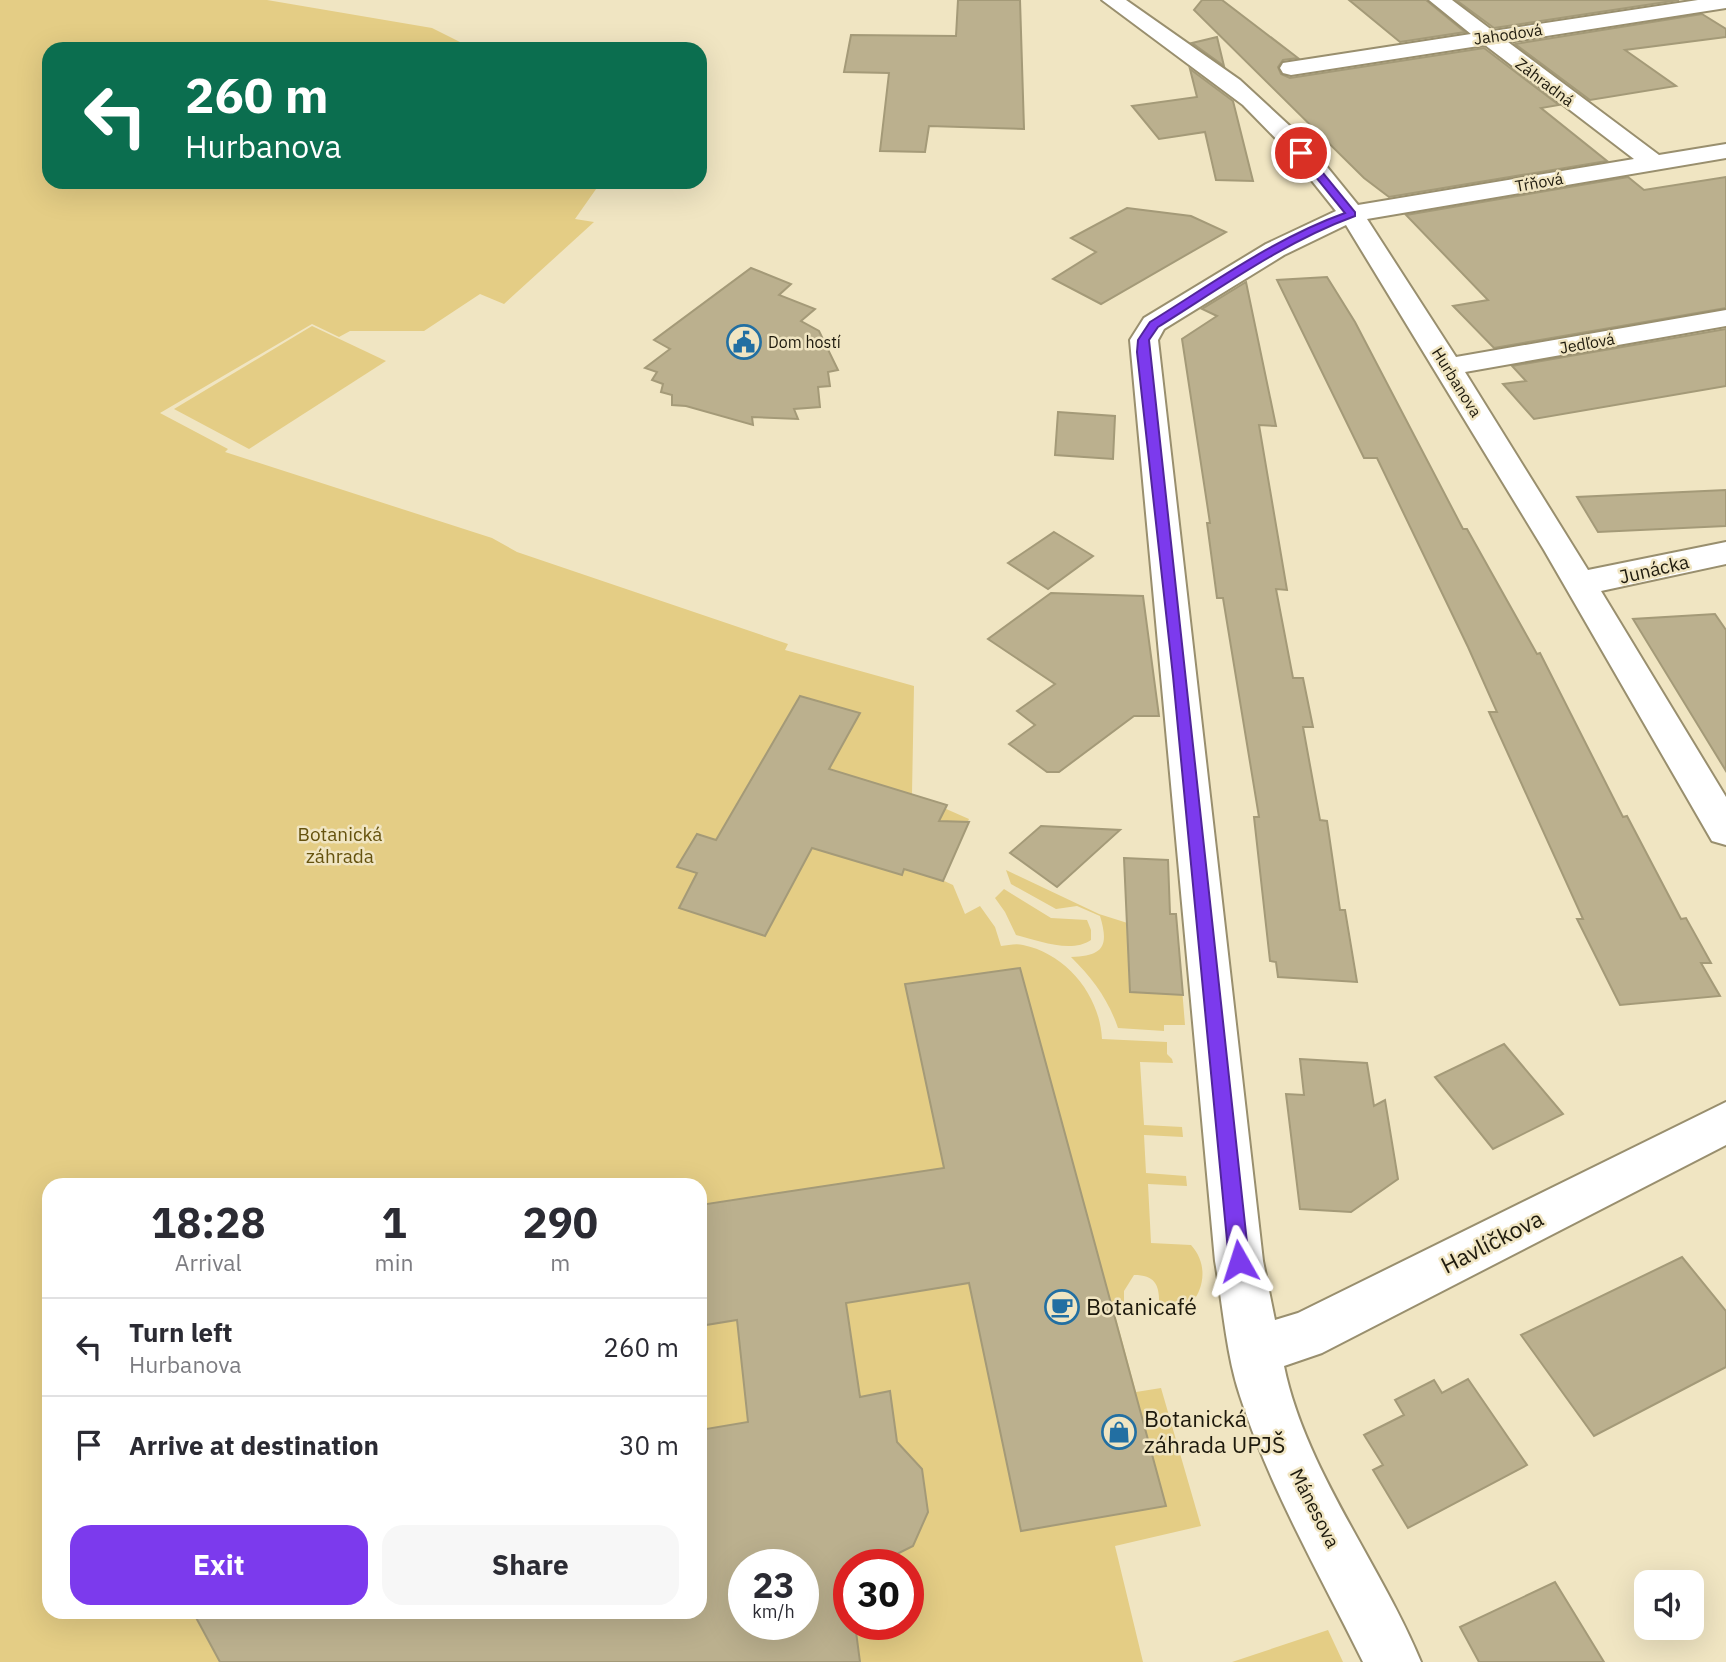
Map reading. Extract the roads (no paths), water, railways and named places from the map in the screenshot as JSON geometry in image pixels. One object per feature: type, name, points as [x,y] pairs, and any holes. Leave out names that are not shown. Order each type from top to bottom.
[{"type":"street","name":"Hurbanova","points":[[1112,0],[1171,39],[1254,103],[1301,153],[1352,214],[1581,582],[1726,830]]},
{"type":"street","name":"Záhradná","points":[[1439,0],[1653,162]]},
{"type":"street","name":"Jahodová","points":[[1291,68],[1726,2]]},
{"type":"street","name":"Tŕňová","points":[[1352,214],[1726,151]]},
{"type":"street","name":"Mánesova","points":[[1352,214],[1316,227],[1288,242],[1154,324],[1144,340],[1239,1261],[1254,1350],[1284,1448],[1393,1662]]},
{"type":"street","name":"Jedľová","points":[[1448,367],[1726,318]]},
{"type":"street","name":"Junácka","points":[[1581,582],[1610,579],[1726,553]]},
{"type":"street","name":"Havlíčkova","points":[[1254,1350],[1305,1336],[1726,1122]]},
{"type":"place","name":"Dom hostí","points":[[744,342]]},
{"type":"place","name":"Botanicafé","points":[[1062,1307]]},
{"type":"place","name":"Botanická záhrada UPJŠ","points":[[1119,1432]]},
{"type":"park label","name":"Botanická záhrada","points":[[340,845]]}]
